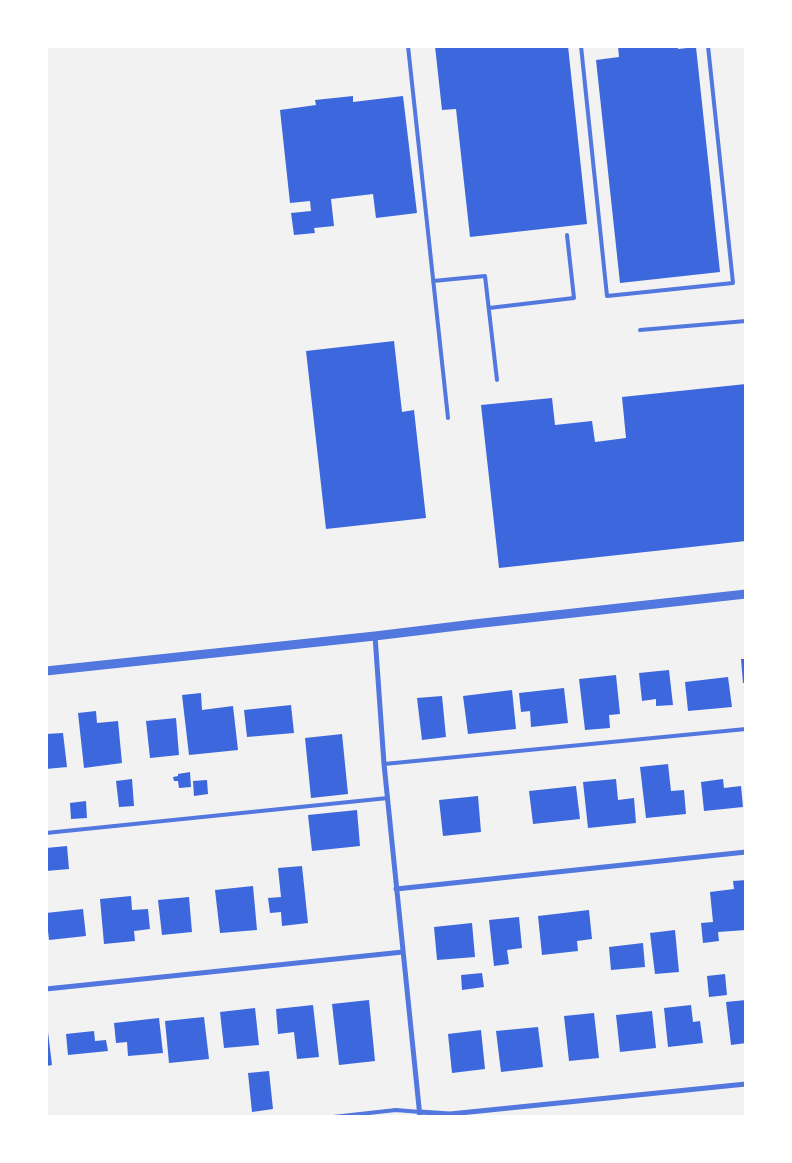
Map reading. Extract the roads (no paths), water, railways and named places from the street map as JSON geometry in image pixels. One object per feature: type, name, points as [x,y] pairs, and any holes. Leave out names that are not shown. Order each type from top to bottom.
[{"type":"street","points":[[46,670],[375,636],[746,594]]},
{"type":"street","points":[[375,636],[384,764],[420,1114],[450,1114],[746,1084]]},
{"type":"street","points":[[396,889],[746,852]]},
{"type":"street","points":[[46,989],[403,952]]},
{"type":"lane","points":[[408,46],[448,418]]},
{"type":"lane","points":[[581,46],[607,296],[733,282],[708,46]]},
{"type":"lane","points":[[489,308],[574,298],[567,234]]},
{"type":"lane","points":[[433,281],[485,276],[497,380]]},
{"type":"lane","points":[[640,330],[746,322]]},
{"type":"lane","points":[[384,764],[746,729]]},
{"type":"lane","points":[[46,833],[388,798]]},
{"type":"lane","points":[[333,1117],[396,1110],[420,1114]]}]
